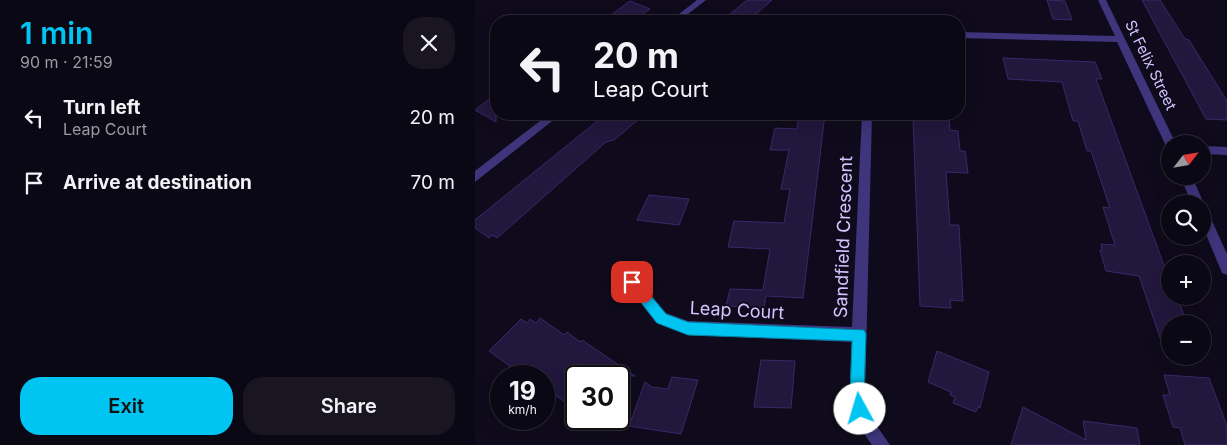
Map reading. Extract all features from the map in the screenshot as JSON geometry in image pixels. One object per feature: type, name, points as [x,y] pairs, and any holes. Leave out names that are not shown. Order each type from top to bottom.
[{"type":"street","points":[[682,15],[701,0]]},
{"type":"street","name":"St Felix Street","points":[[1103,0],[1167,135]]},
{"type":"street","points":[[965,35],[1120,39]]},
{"type":"street","points":[[475,177],[548,120]]},
{"type":"street","name":"Sandfield Crescent","points":[[867,120],[857,395],[865,423],[882,445]]},
{"type":"street","points":[[1211,150],[1227,151]]},
{"type":"street","points":[[1211,232],[1227,269]]},
{"type":"street","name":"Leap Court","points":[[632,282],[661,318],[688,328],[859,334]]},
{"type":"building","points":[[747,0],[772,0],[755,15],[729,15]]},
{"type":"building","points":[[1047,0],[1065,1],[1072,20],[1053,19]]},
{"type":"building","points":[[1142,0],[1160,0],[1185,39],[1189,40],[1227,101],[1227,120],[1206,119]]},
{"type":"building","points":[[630,1],[650,9],[642,15],[611,15]]},
{"type":"building","points":[[1003,58],[1095,62],[1102,79],[1096,79],[1161,257],[1161,305],[1180,305],[1184,315],[1161,315],[1161,340],[1139,276],[1106,271],[1100,250],[1102,250],[1101,244],[1115,245],[1103,207],[1110,208],[1091,151],[1087,151],[1078,121],[1073,121],[1062,82],[1008,79]]},
{"type":"building","points":[[490,99],[490,119],[475,110]]},
{"type":"building","points":[[599,120],[638,120],[614,140],[606,142],[497,238],[492,235],[489,238],[475,228],[475,220]]},
{"type":"building","points":[[798,120],[824,120],[803,298],[766,296],[764,308],[726,306],[730,289],[763,290],[770,249],[728,247],[734,221],[784,223],[790,189],[781,189],[789,150],[770,150],[775,128],[797,129]]},
{"type":"building","points":[[913,120],[949,120],[950,130],[958,131],[960,151],[965,151],[968,173],[946,172],[950,225],[959,225],[963,301],[950,300],[951,308],[920,306]]},
{"type":"building","points":[[649,195],[689,199],[679,225],[637,220]]},
{"type":"building","points":[[540,318],[564,335],[567,332],[580,342],[582,340],[619,365],[565,365],[565,402],[555,395],[555,365],[508,365],[489,351],[521,319],[527,323],[530,319],[536,323]]},
{"type":"building","points":[[937,351],[989,372],[980,408],[978,407],[976,412],[953,403],[955,397],[950,395],[951,392],[928,382]]},
{"type":"building","points":[[761,360],[795,361],[791,408],[754,407]]},
{"type":"building","points":[[1164,375],[1209,378],[1227,426],[1227,445],[1185,445],[1180,428],[1173,427],[1163,395],[1170,395]]},
{"type":"building","points":[[672,377],[698,380],[681,434],[630,426],[645,382],[652,387],[668,389]]},
{"type":"building","points":[[1023,407],[1086,440],[1083,421],[1137,428],[1140,445],[1011,445]]},
{"type":"route","points":[[632,282],[661,318],[688,328],[859,334],[857,395],[860,409]]}]
